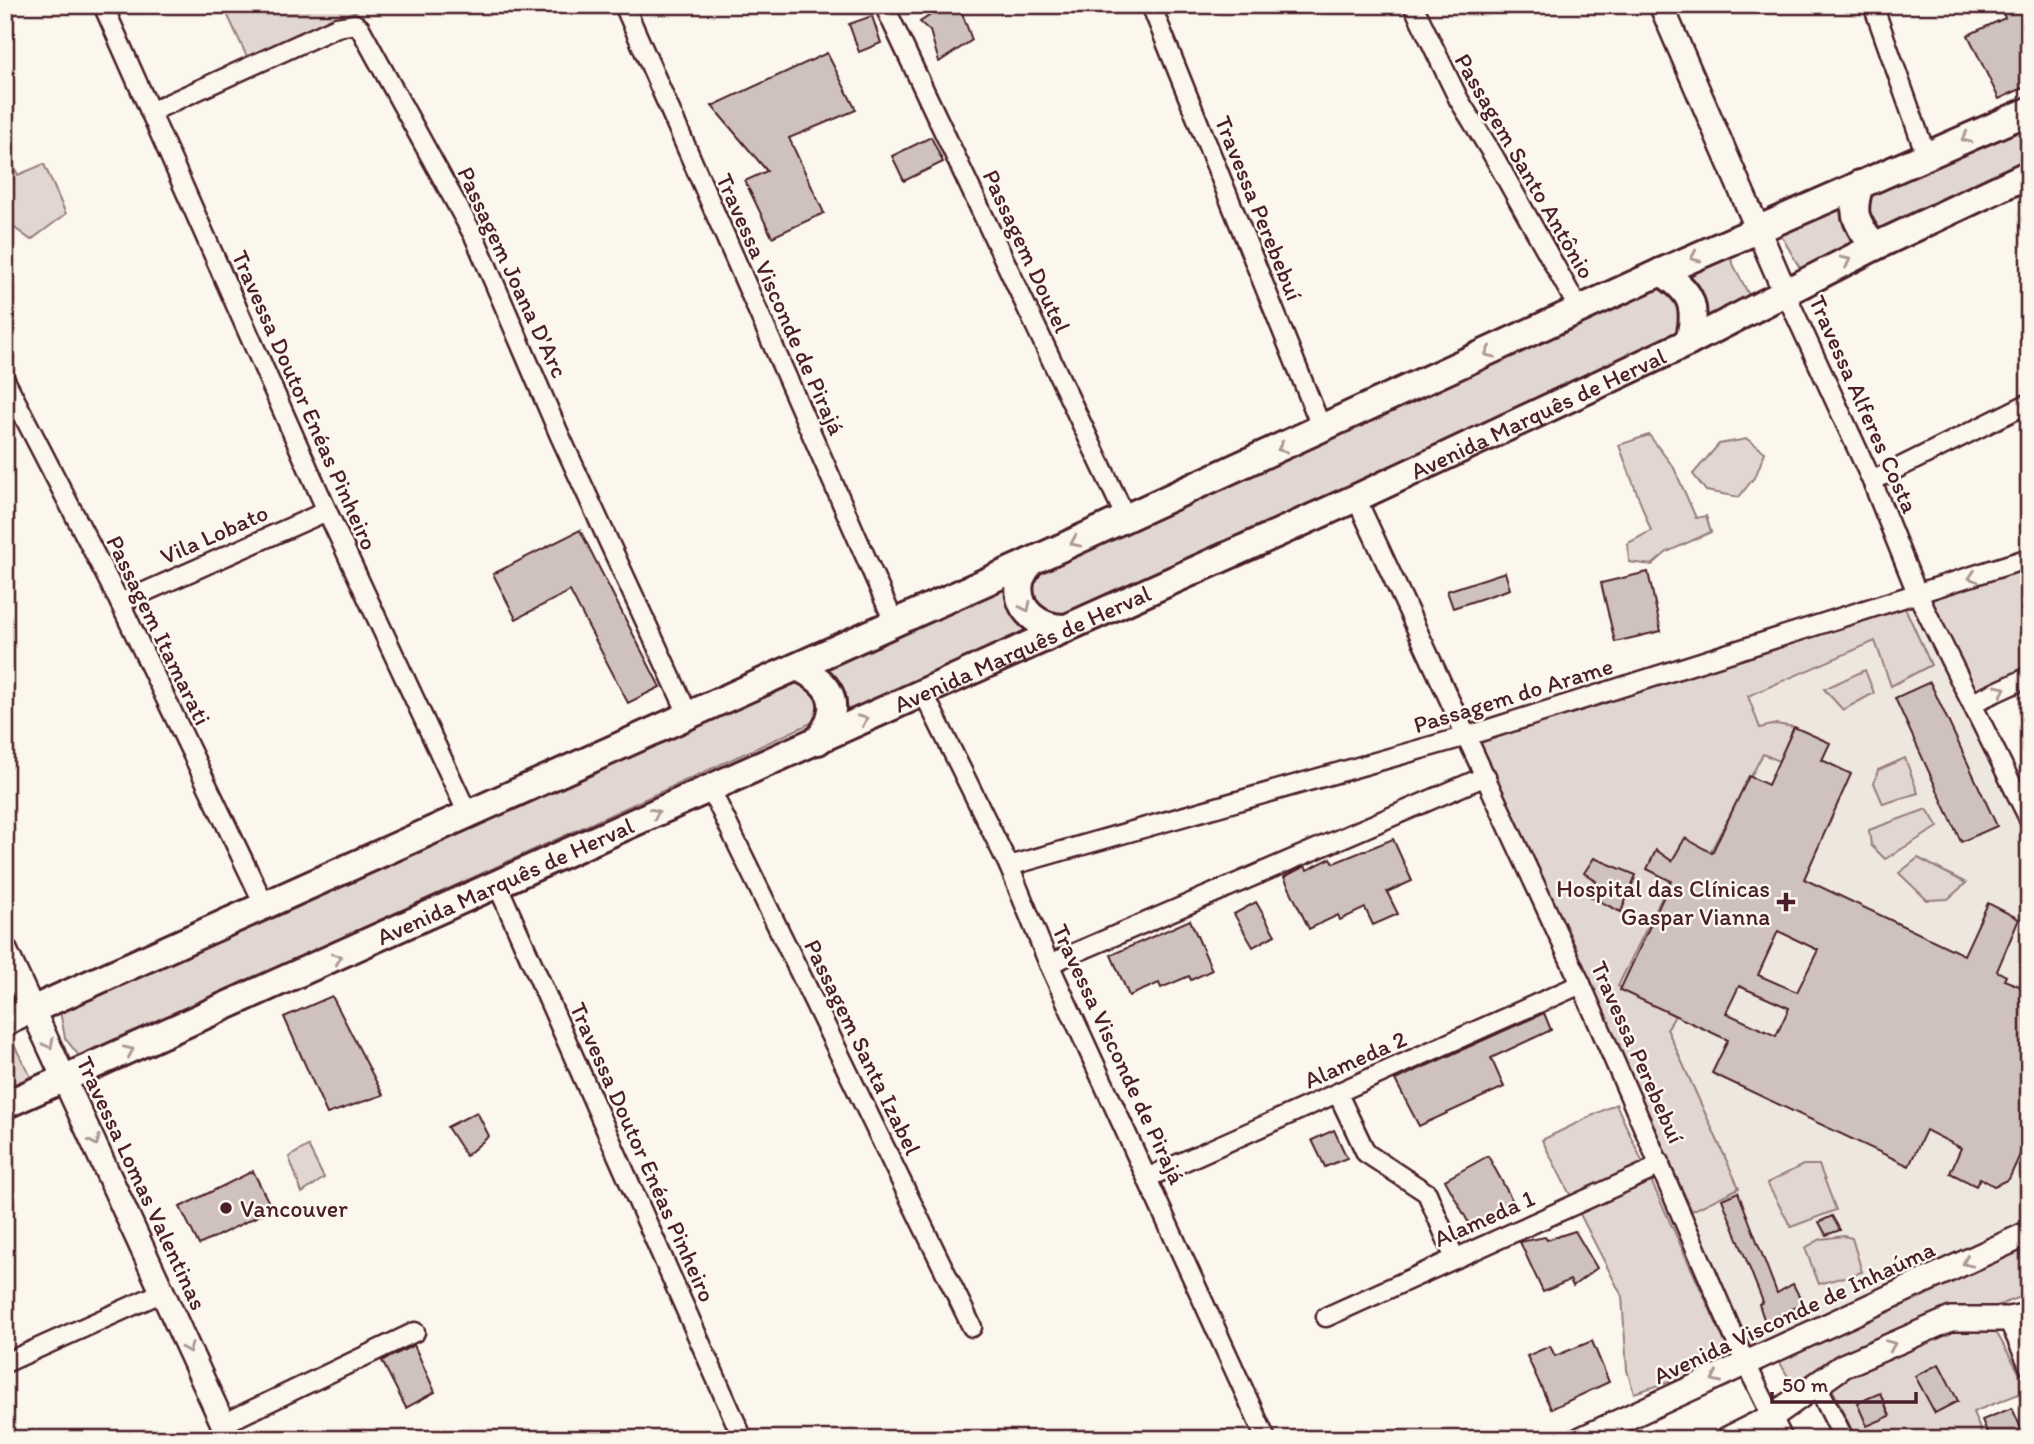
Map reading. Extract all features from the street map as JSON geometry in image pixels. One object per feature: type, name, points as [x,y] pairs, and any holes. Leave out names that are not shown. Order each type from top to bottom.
[{"type":"main road","points":[[5,1022],[467,812],[1030,562],[1661,272],[2029,111]]},
{"type":"main road","name":"Avenida Marquês de Herval","points":[[5,1105],[498,886],[1356,498],[1689,342],[1874,247],[2029,174]]},
{"type":"main road","points":[[1860,184],[1853,207],[1855,219],[1874,247]]},
{"type":"main road","points":[[1661,272],[1688,294],[1695,317],[1689,342]]},
{"type":"main road","points":[[1030,562],[1020,582],[1021,599],[1031,617],[1038,622],[1065,628]]},
{"type":"main road","points":[[797,667],[814,677],[831,696],[834,710],[830,724],[818,741]]},
{"type":"street","name":"Travessa Doutor Enéas Pinheiro","points":[[103,5],[327,511],[467,812]]},
{"type":"street","name":"Travessa Visconde de Pirajá","points":[[624,5],[894,622]]},
{"type":"street","name":"Passagem Doutel","points":[[884,5],[1126,518]]},
{"type":"street","name":"Travessa Perebebuí","points":[[1151,5],[1322,429]]},
{"type":"street","name":"Passagem Santo Antônio","points":[[1413,5],[1459,100],[1493,155],[1580,311]]},
{"type":"street","name":"Travessa Alferes Costa","points":[[1661,5],[1757,229],[1872,481],[1917,593],[2029,819]]},
{"type":"street","points":[[1872,5],[1926,155]]},
{"type":"street","name":"Passagem Joana D'Arc","points":[[150,112],[337,27],[355,24],[360,28],[475,238],[560,436],[688,714]]},
{"type":"street","name":"Passagem Itamarati","points":[[5,380],[120,603],[264,904]]},
{"type":"street","points":[[1872,481],[2029,403]]},
{"type":"street","name":"Travessa Perebebuí","points":[[1356,498],[1581,984],[1746,1364],[1783,1439]]},
{"type":"street","name":"Vila Lobato","points":[[120,603],[327,511]]},
{"type":"street","name":"Passagem do Arame","points":[[1009,866],[1468,736],[2029,558]]},
{"type":"street","points":[[1972,703],[2029,677]]},
{"type":"street","name":"Travessa Visconde de Pirajá","points":[[923,692],[1009,866],[1049,964],[1149,1177],[1266,1439]]},
{"type":"street","points":[[1049,964],[1486,776]]},
{"type":"street","name":"Passagem Santa Izabel","points":[[710,788],[972,1327]]},
{"type":"street","name":"Travessa Doutor Enéas Pinheiro","points":[[498,886],[743,1439]]},
{"type":"street","name":"Travessa Lomas Valentinas","points":[[5,950],[227,1432]]},
{"type":"street","name":"Alameda 2","points":[[1149,1177],[1581,984]]},
{"type":"street","points":[[1338,1094],[1366,1153],[1427,1194],[1455,1258]]},
{"type":"street","name":"Alameda 1","points":[[1326,1317],[1647,1172],[1660,1161]]},
{"type":"street","name":"Avenida Visconde de Inhaúma","points":[[1581,1439],[2029,1233]]},
{"type":"street","points":[[5,1363],[163,1292]]},
{"type":"street","points":[[1727,1439],[1771,1417],[1843,1366],[1951,1319],[2018,1317],[2029,1366]]},
{"type":"street","points":[[227,1432],[415,1332]]},
{"type":"street","points":[[1817,1385],[1844,1439]]},
{"type":"shaded area","points":[[223,5],[356,5],[358,10],[248,59]]},
{"type":"shaded area","points":[[2029,117],[2029,167],[1874,237],[1861,220],[1864,187]]},
{"type":"shaded area","points":[[5,148],[18,175],[44,164],[66,214],[31,240],[5,221]]},
{"type":"shaded area","points":[[1851,194],[1866,240],[1801,270],[1778,230]]},
{"type":"shaded area","points":[[1728,254],[1750,297],[1699,327],[1672,274]]},
{"type":"shaded area","points":[[1664,284],[1685,307],[1679,338],[1059,622],[1032,607],[1029,574]]},
{"type":"shaded area","points":[[1649,435],[1674,468],[1696,518],[1706,516],[1711,532],[1667,552],[1652,565],[1629,562],[1628,543],[1651,531],[1619,445]]},
{"type":"shaded area","points":[[1747,439],[1765,452],[1756,475],[1739,497],[1706,491],[1693,474],[1719,444]]},
{"type":"shaded area","points":[[2029,558],[2029,677],[1972,703],[1917,593]]},
{"type":"shaded area","points":[[1016,576],[1034,631],[836,719],[807,666]]},
{"type":"shaded area","name":"Hospital das Clínicas Gaspar Vianna","points":[[1917,593],[2029,819],[2029,1233],[1746,1364],[1467,736]]},
{"type":"shaded area","points":[[1902,601],[1931,665],[1891,686],[1875,641],[1748,696],[1760,728],[1776,724],[1794,727],[1779,761],[1763,754],[1693,884],[1673,875],[1618,986],[1675,1016],[1667,1029],[1739,1188],[1692,1211],[1474,738]]},
{"type":"shaded area","points":[[1865,670],[1874,693],[1843,710],[1824,689]]},
{"type":"shaded area","points":[[789,678],[806,681],[823,699],[820,719],[80,1057],[65,1038],[59,1006]]},
{"type":"shaded area","points":[[1905,758],[1918,793],[1883,804],[1874,783],[1878,770]]},
{"type":"shaded area","points":[[1927,809],[1938,827],[1885,859],[1871,845],[1869,830]]},
{"type":"shaded area","points":[[1918,858],[1966,883],[1948,899],[1927,900],[1899,873]]},
{"type":"shaded area","points":[[5,1028],[31,1077],[5,1088]]},
{"type":"shaded area","points":[[1616,1104],[1734,1362],[1634,1393],[1627,1370],[1622,1296],[1542,1140]]},
{"type":"shaded area","points":[[308,1146],[324,1178],[302,1193],[289,1157]]},
{"type":"shaded area","points":[[1803,1165],[1819,1165],[1836,1210],[1791,1227],[1767,1183]]},
{"type":"shaded area","points":[[1844,1236],[1852,1238],[1862,1272],[1819,1284],[1805,1248],[1821,1239]]},
{"type":"shaded area","points":[[2029,1244],[2029,1294],[1791,1382],[1779,1361]]},
{"type":"shaded area","points":[[1949,1328],[1995,1330],[2029,1390],[1973,1412],[1984,1439],[1856,1439],[1830,1384]]},
{"type":"building","points":[[946,5],[959,5],[972,40],[939,62],[930,31],[920,22]]},
{"type":"building","points":[[2000,5],[2029,5],[2029,85],[1999,99],[1968,35],[2005,18]]},
{"type":"building","points":[[872,16],[881,43],[859,52],[849,24]]},
{"type":"building","points":[[827,53],[856,110],[789,138],[824,213],[772,237],[745,181],[767,171],[712,106]]},
{"type":"building","points":[[931,137],[943,162],[904,181],[892,156]]},
{"type":"building","points":[[580,530],[660,687],[628,703],[570,591],[516,619],[493,574]]},
{"type":"building","points":[[1505,572],[1510,589],[1453,608],[1447,591]]},
{"type":"building","points":[[1648,572],[1661,631],[1615,642],[1601,583]]},
{"type":"building","points":[[1930,682],[1997,826],[1961,842],[1895,698]]},
{"type":"building","points":[[1794,727],[1830,743],[1822,760],[1851,774],[1804,879],[1964,955],[1988,903],[2019,919],[1997,971],[2006,976],[2004,980],[2029,990],[2029,1135],[2009,1179],[1994,1186],[1980,1178],[1976,1186],[1950,1173],[1961,1148],[1926,1130],[1909,1166],[1712,1073],[1728,1040],[1620,990],[1671,881],[1647,869],[1656,850],[1672,861],[1685,838],[1712,853],[1749,776],[1768,785]],"holes":[[[1778,931],[1818,950],[1797,992],[1758,975]],[[1739,986],[1789,1008],[1776,1036],[1726,1013]]]},
{"type":"building","points":[[1393,839],[1412,881],[1387,892],[1398,914],[1373,925],[1365,908],[1340,920],[1338,915],[1309,929],[1284,877],[1305,866],[1307,870],[1331,858],[1334,863]]},
{"type":"building","points":[[1594,858],[1636,875],[1621,912],[1589,896],[1596,881],[1584,873]]},
{"type":"building","points":[[1256,902],[1275,935],[1253,947],[1234,914]]},
{"type":"building","points":[[1190,920],[1212,970],[1191,980],[1189,976],[1161,988],[1159,983],[1129,996],[1111,955]]},
{"type":"building","points":[[332,996],[383,1095],[327,1114],[284,1017]]},
{"type":"building","points":[[1544,1013],[1551,1030],[1491,1058],[1504,1087],[1419,1126],[1395,1080]]},
{"type":"building","points":[[477,1112],[489,1136],[466,1156],[447,1127]]},
{"type":"building","points":[[1334,1130],[1347,1158],[1325,1167],[1312,1140]]},
{"type":"building","points":[[1488,1156],[1515,1205],[1472,1229],[1445,1180]]},
{"type":"building","name":"Vancouver","points":[[253,1171],[272,1209],[199,1245],[180,1207]]},
{"type":"building","points":[[1738,1192],[1777,1293],[1793,1284],[1803,1304],[1765,1322],[1759,1304],[1763,1302],[1722,1199]]},
{"type":"building","points":[[1832,1216],[1840,1230],[1826,1235],[1819,1222]]},
{"type":"building","points":[[1575,1231],[1597,1268],[1573,1286],[1570,1280],[1543,1292],[1520,1242],[1545,1237],[1547,1240]]},
{"type":"building","points":[[1592,1341],[1609,1382],[1551,1409],[1527,1356],[1550,1346],[1555,1356]]},
{"type":"building","points":[[414,1345],[435,1392],[406,1408],[382,1361]]},
{"type":"building","points":[[1939,1364],[1958,1401],[1935,1413],[1915,1376]]},
{"type":"building","points":[[1880,1393],[1890,1416],[1867,1426],[1857,1403]]},
{"type":"building","points":[[2012,1408],[2026,1439],[1990,1439],[1982,1420]]},
{"type":"place","name":"Hospital das Clínicas Gaspar Vianna","points":[[1786,902]]},
{"type":"place","name":"Vancouver","points":[[226,1208]]}]
